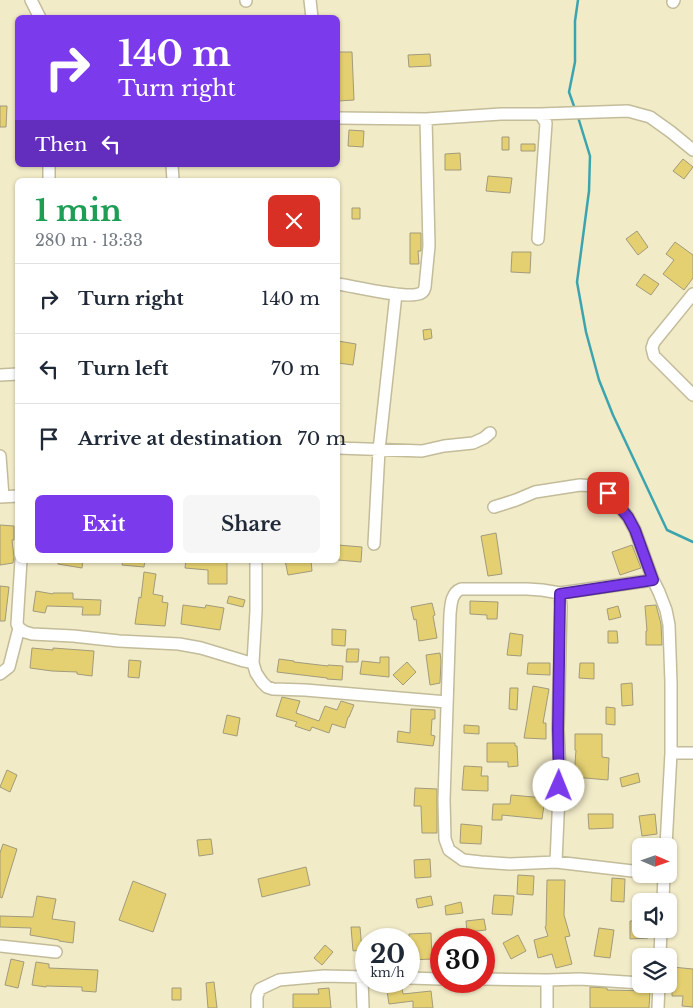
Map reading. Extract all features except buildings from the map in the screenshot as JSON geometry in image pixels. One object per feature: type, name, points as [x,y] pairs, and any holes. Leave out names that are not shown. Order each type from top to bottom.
[{"type":"street","points":[[32,0],[39,15]]},
{"type":"street","points":[[310,0],[312,15]]},
{"type":"street","points":[[340,118],[426,119],[501,114],[628,111],[650,117],[693,150]]},
{"type":"street","points":[[538,239],[546,124],[540,114]]},
{"type":"street","points":[[340,284],[396,294],[419,295],[423,292],[429,246],[426,119]]},
{"type":"street","points":[[374,544],[379,450],[396,294]]},
{"type":"street","points":[[693,294],[654,342],[652,348],[654,356],[693,395]]},
{"type":"street","points":[[0,375],[15,374]]},
{"type":"street","points":[[340,448],[422,451],[444,446],[473,443],[490,433]]},
{"type":"street","points":[[0,456],[2,497],[15,496]]},
{"type":"street","points":[[494,507],[535,492],[580,485],[595,486],[608,493],[628,517],[635,530],[669,625],[671,753],[666,838]]},
{"type":"street","points":[[0,674],[9,667],[19,628],[17,624],[21,563]]},
{"type":"street","points":[[256,563],[253,662],[256,673],[266,687],[447,702]]},
{"type":"street","points":[[632,871],[556,862],[510,864],[463,860],[448,850],[445,839],[444,800],[450,614],[451,602],[456,591],[461,589],[526,589],[560,594],[653,580]]},
{"type":"street","points":[[556,862],[560,771],[558,729],[560,594]]},
{"type":"street","points":[[19,628],[32,634],[179,644],[253,662]]},
{"type":"street","points":[[671,753],[693,754]]},
{"type":"street","points":[[0,946],[56,952]]},
{"type":"street","points":[[257,1008],[257,996],[260,988],[278,980],[324,976],[355,977]]},
{"type":"street","points":[[495,979],[580,979],[632,982]]},
{"type":"street","points":[[547,980],[547,1008]]},
{"type":"street","points":[[363,993],[363,1008]]},
{"type":"street","points":[[658,993],[658,1008]]},
{"type":"waterway","points":[[575,109],[569,92],[575,62],[575,21],[578,0]]},
{"type":"waterway","points":[[578,117],[590,156],[589,191],[577,282],[586,332],[599,380],[613,415],[667,530],[693,542]]},
{"type":"route","points":[[559,786],[560,594],[653,580],[635,530],[628,517],[608,493]]}]
